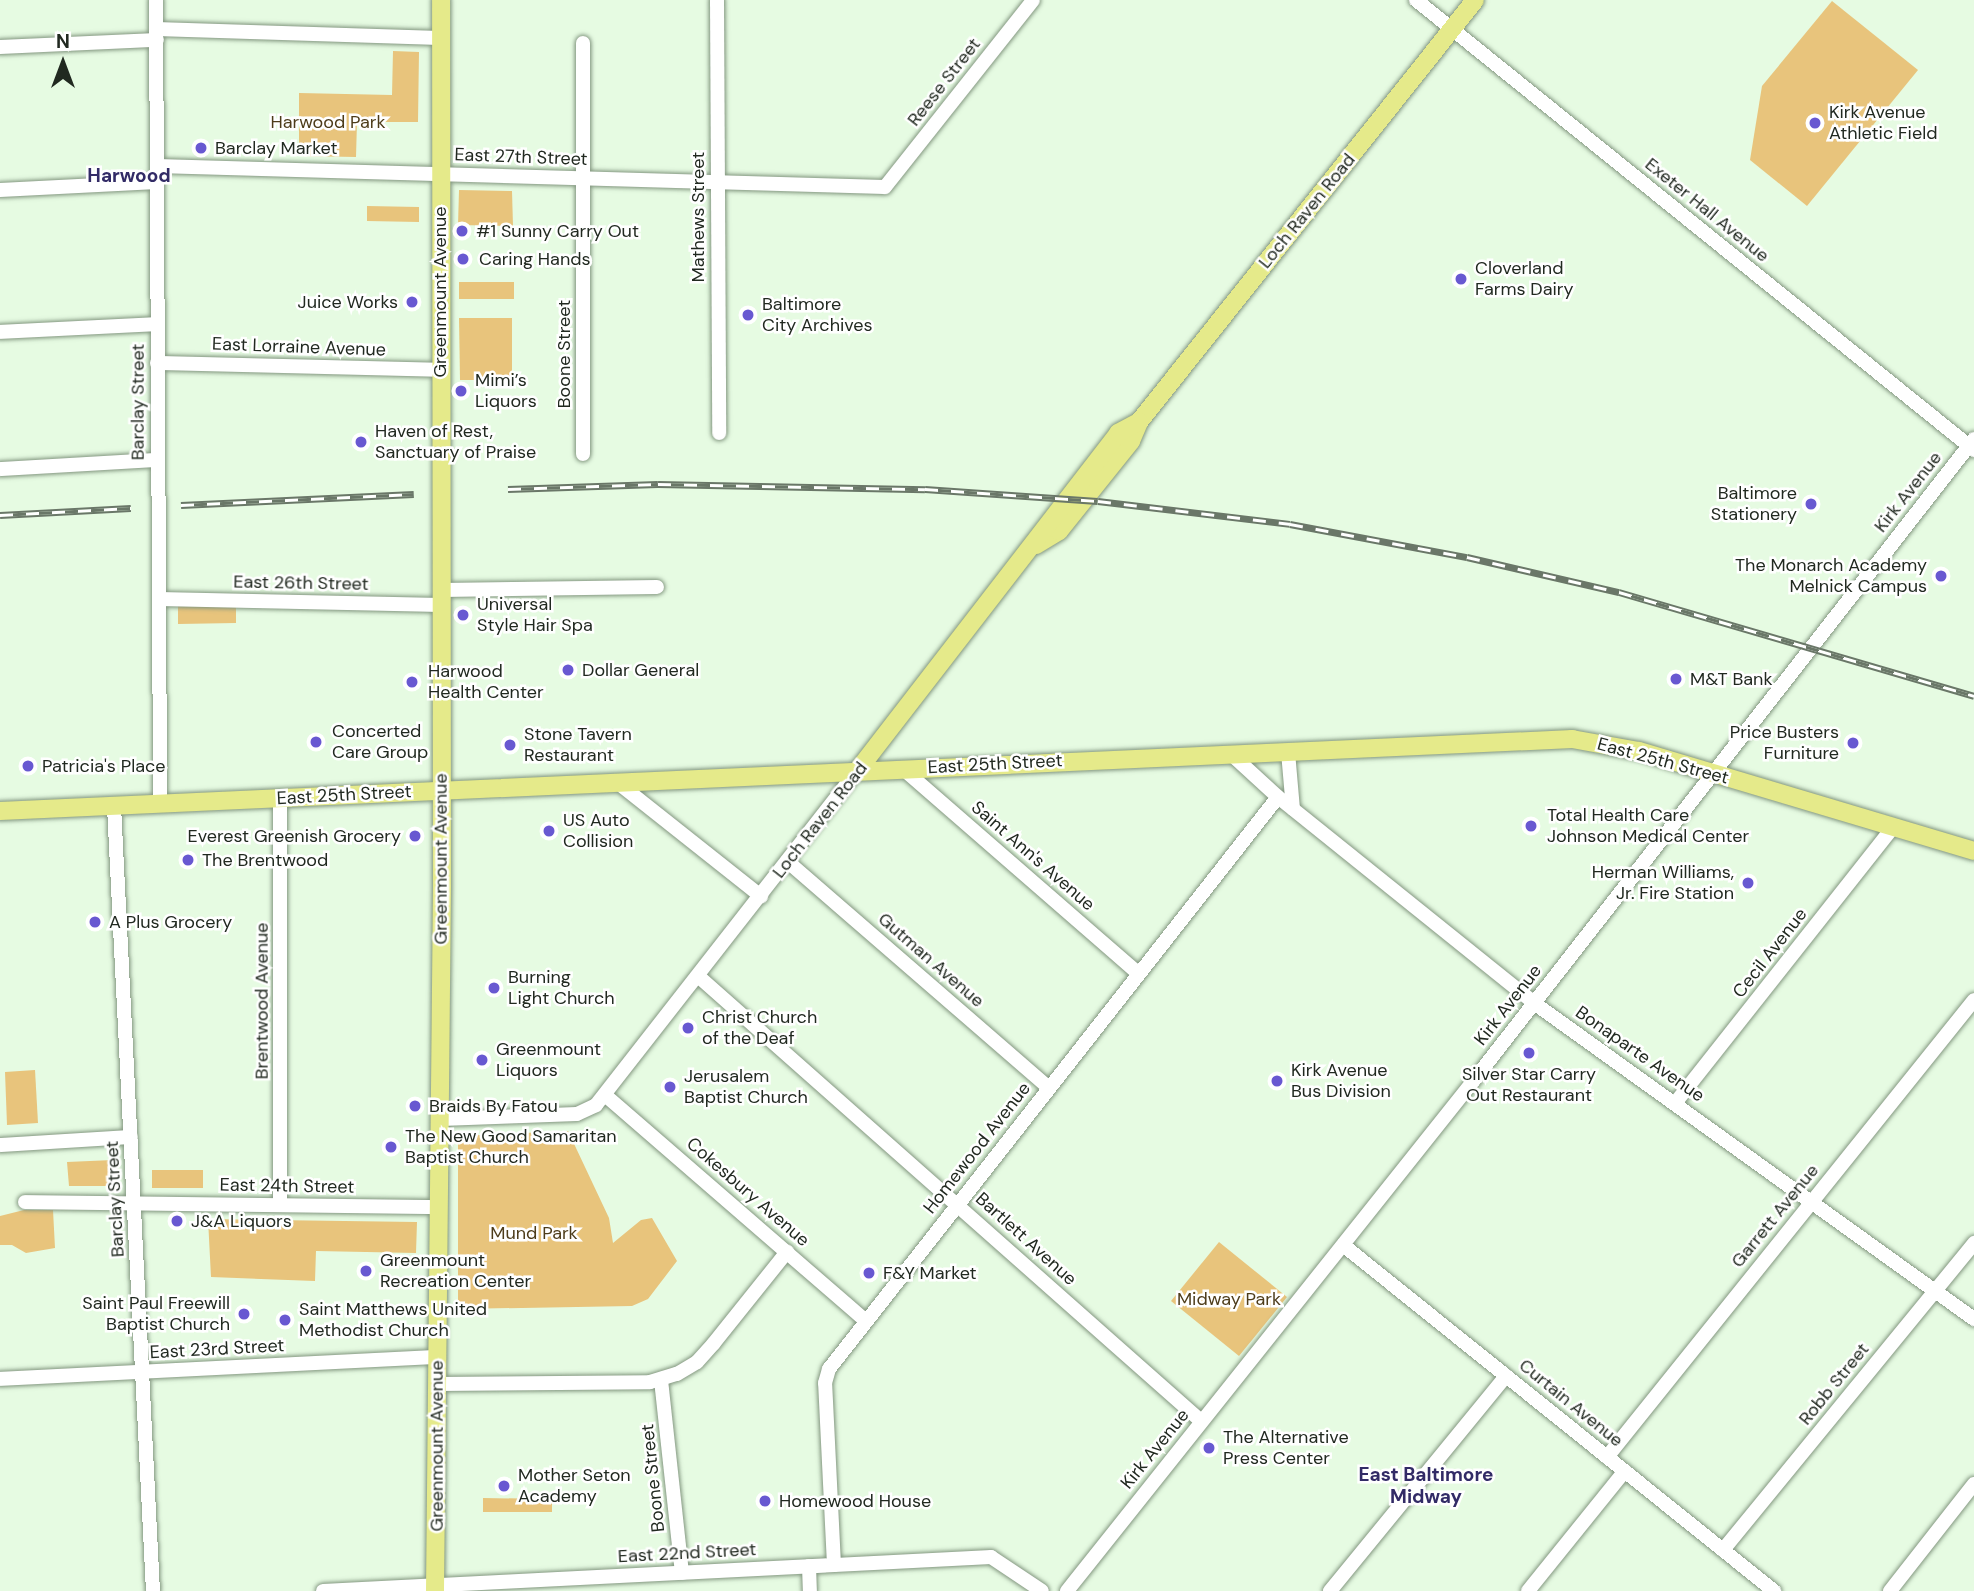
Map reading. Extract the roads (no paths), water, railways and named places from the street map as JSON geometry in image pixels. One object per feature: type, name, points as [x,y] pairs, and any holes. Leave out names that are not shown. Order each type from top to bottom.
[{"type":"main road","name":"Greenmount Avenue","points":[[435,1588],[441,1119],[441,0]]},
{"type":"main road","name":"Loch Raven Road","points":[[858,770],[1035,545],[1059,531],[1131,440],[1139,422],[1475,0]]},
{"type":"main road","name":"East 25th Street","points":[[0,811],[902,768],[1572,740],[1611,743],[1974,851]]},
{"type":"street","name":"Barclay Street","points":[[156,0],[160,804]]},
{"type":"street","name":"Mathews Street","points":[[717,0],[719,433]]},
{"type":"street","name":"Reese Street","points":[[885,187],[1033,0]]},
{"type":"street","name":"Exeter Hall Avenue","points":[[1416,0],[1972,445]]},
{"type":"street","points":[[0,47],[157,34],[440,38]]},
{"type":"street","name":"Boone Street","points":[[583,43],[583,454]]},
{"type":"street","name":"East 27th Street","points":[[157,166],[885,187]]},
{"type":"street","points":[[0,190],[157,182]]},
{"type":"street","points":[[0,332],[157,324]]},
{"type":"street","name":"East Lorraine Avenue","points":[[157,363],[441,370]]},
{"type":"street","name":"Kirk Avenue","points":[[1066,1591],[1343,1245],[1972,445]]},
{"type":"street","points":[[0,468],[157,460]]},
{"type":"street","name":"East 26th Street","points":[[159,599],[441,598],[657,587]]},
{"type":"street","points":[[1288,752],[1293,809]]},
{"type":"street","name":"Bonaparte Avenue","points":[[1231,754],[1278,797],[1534,1003],[1813,1200],[1974,1319]]},
{"type":"street","name":"Saint Ann's Avenue","points":[[902,768],[1138,973]]},
{"type":"street","name":"Loch Raven Road","points":[[605,1095],[858,770]]},
{"type":"street","points":[[617,782],[761,895]]},
{"type":"street","name":"Homewood Avenue","points":[[834,1565],[825,1383],[829,1369],[1278,797]]},
{"type":"street","name":"Brentwood Avenue","points":[[280,798],[280,1205]]},
{"type":"street","name":"Barclay Street","points":[[114,806],[153,1591]]},
{"type":"street","name":"Cecil Avenue","points":[[1676,1102],[1893,827]]},
{"type":"street","name":"Gutman Avenue","points":[[787,862],[1049,1088]]},
{"type":"street","name":"Bartlett Avenue","points":[[698,976],[1202,1421]]},
{"type":"street","name":"Garrett Avenue","points":[[1607,1457],[1973,1002]]},
{"type":"street","points":[[441,1119],[577,1114],[590,1110],[605,1095]]},
{"type":"street","name":"Cokesbury Avenue","points":[[605,1095],[865,1320]]},
{"type":"street","points":[[0,1145],[131,1138]]},
{"type":"street","name":"East 24th Street","points":[[25,1202],[440,1207]]},
{"type":"street","name":"Robb Street","points":[[1723,1550],[1974,1242]]},
{"type":"street","name":"Curtain Avenue","points":[[1343,1245],[1774,1591]]},
{"type":"street","points":[[437,1384],[661,1380],[696,1362],[788,1252]]},
{"type":"street","name":"East 23rd Street","points":[[0,1379],[437,1357]]},
{"type":"street","points":[[1330,1591],[1506,1376]]},
{"type":"street","name":"Boone Street","points":[[661,1380],[682,1573]]},
{"type":"street","points":[[1528,1591],[1625,1471]]},
{"type":"street","points":[[1891,1591],[1974,1484]]},
{"type":"street","name":"East 22nd Street","points":[[323,1591],[605,1584],[682,1573],[991,1557],[1042,1591]]},
{"type":"street","points":[[809,1566],[810,1591]]},
{"type":"railway","points":[[508,489],[658,484],[925,489],[1098,501],[1290,524],[1467,557],[1619,592],[1974,696]]},
{"type":"railway","points":[[181,505],[414,494]]},
{"type":"railway","points":[[0,515],[131,508]]},
{"type":"place","name":"Kirk Avenue Athletic Field","points":[[1815,123]]},
{"type":"place","name":"Barclay Market","points":[[201,148]]},
{"type":"place","name":"#1 Sunny Carry Out","points":[[462,231]]},
{"type":"place","name":"Caring Hands","points":[[463,259]]},
{"type":"place","name":"Cloverland Farms Dairy","points":[[1461,279]]},
{"type":"place","name":"Juice Works","points":[[412,302]]},
{"type":"place","name":"Baltimore City Archives","points":[[748,315]]},
{"type":"place","name":"Mimi’s Liquors","points":[[461,391]]},
{"type":"place","name":"Haven of Rest, Sanctuary of Praise","points":[[361,442]]},
{"type":"place","name":"Baltimore Stationery","points":[[1811,504]]},
{"type":"place","name":"The Monarch Academy Melnick Campus","points":[[1941,576]]},
{"type":"place","name":"Universal Style Hair Spa","points":[[463,615]]},
{"type":"place","name":"Dollar General","points":[[568,670]]},
{"type":"place","name":"M&T Bank","points":[[1676,679]]},
{"type":"place","name":"Harwood Health Center","points":[[412,682]]},
{"type":"place","name":"Concerted Care Group","points":[[316,742]]},
{"type":"place","name":"Price Busters Furniture","points":[[1853,743]]},
{"type":"place","name":"Stone Tavern Restaurant","points":[[510,745]]},
{"type":"place","name":"Patricia's Place","points":[[28,766]]},
{"type":"place","name":"Total Health Care Johnson Medical Center","points":[[1531,826]]},
{"type":"place","name":"US Auto Collision","points":[[549,831]]},
{"type":"place","name":"Everest Greenish Grocery","points":[[415,836]]},
{"type":"place","name":"The Brentwood","points":[[188,860]]},
{"type":"place","name":"Herman Williams, Jr. Fire Station","points":[[1748,883]]},
{"type":"place","name":"A Plus Grocery","points":[[95,922]]},
{"type":"place","name":"Burning Light Church","points":[[494,988]]},
{"type":"place","name":"Christ Church of the Deaf","points":[[688,1028]]},
{"type":"place","name":"Silver Star Carry Out Restaurant","points":[[1529,1053]]},
{"type":"place","name":"Greenmount Liquors","points":[[482,1060]]},
{"type":"place","name":"Kirk Avenue Bus Division","points":[[1277,1081]]},
{"type":"place","name":"Jerusalem Baptist Church","points":[[670,1087]]},
{"type":"place","name":"Braids By Fatou","points":[[415,1106]]},
{"type":"place","name":"The New Good Samaritan Baptist Church","points":[[391,1147]]},
{"type":"place","name":"J&A Liquors","points":[[177,1221]]},
{"type":"place","name":"Greenmount Recreation Center","points":[[366,1271]]},
{"type":"place","name":"F&Y Market","points":[[869,1273]]},
{"type":"place","name":"Saint Paul Freewill Baptist Church","points":[[244,1314]]},
{"type":"place","name":"Saint Matthews United Methodist Church","points":[[285,1320]]},
{"type":"place","name":"The Alternative Press Center","points":[[1209,1448]]},
{"type":"place","name":"Mother Seton Academy","points":[[504,1486]]},
{"type":"place","name":"Homewood House","points":[[765,1501]]},
{"type":"district","name":"Harwood","points":[[129,176]]},
{"type":"district","name":"East Baltimore Midway","points":[[1426,1486]]},
{"type":"park label","name":"Harwood Park","points":[[328,122]]},
{"type":"park label","name":"Mund Park","points":[[534,1233]]},
{"type":"park label","name":"Midway Park","points":[[1229,1299]]}]
